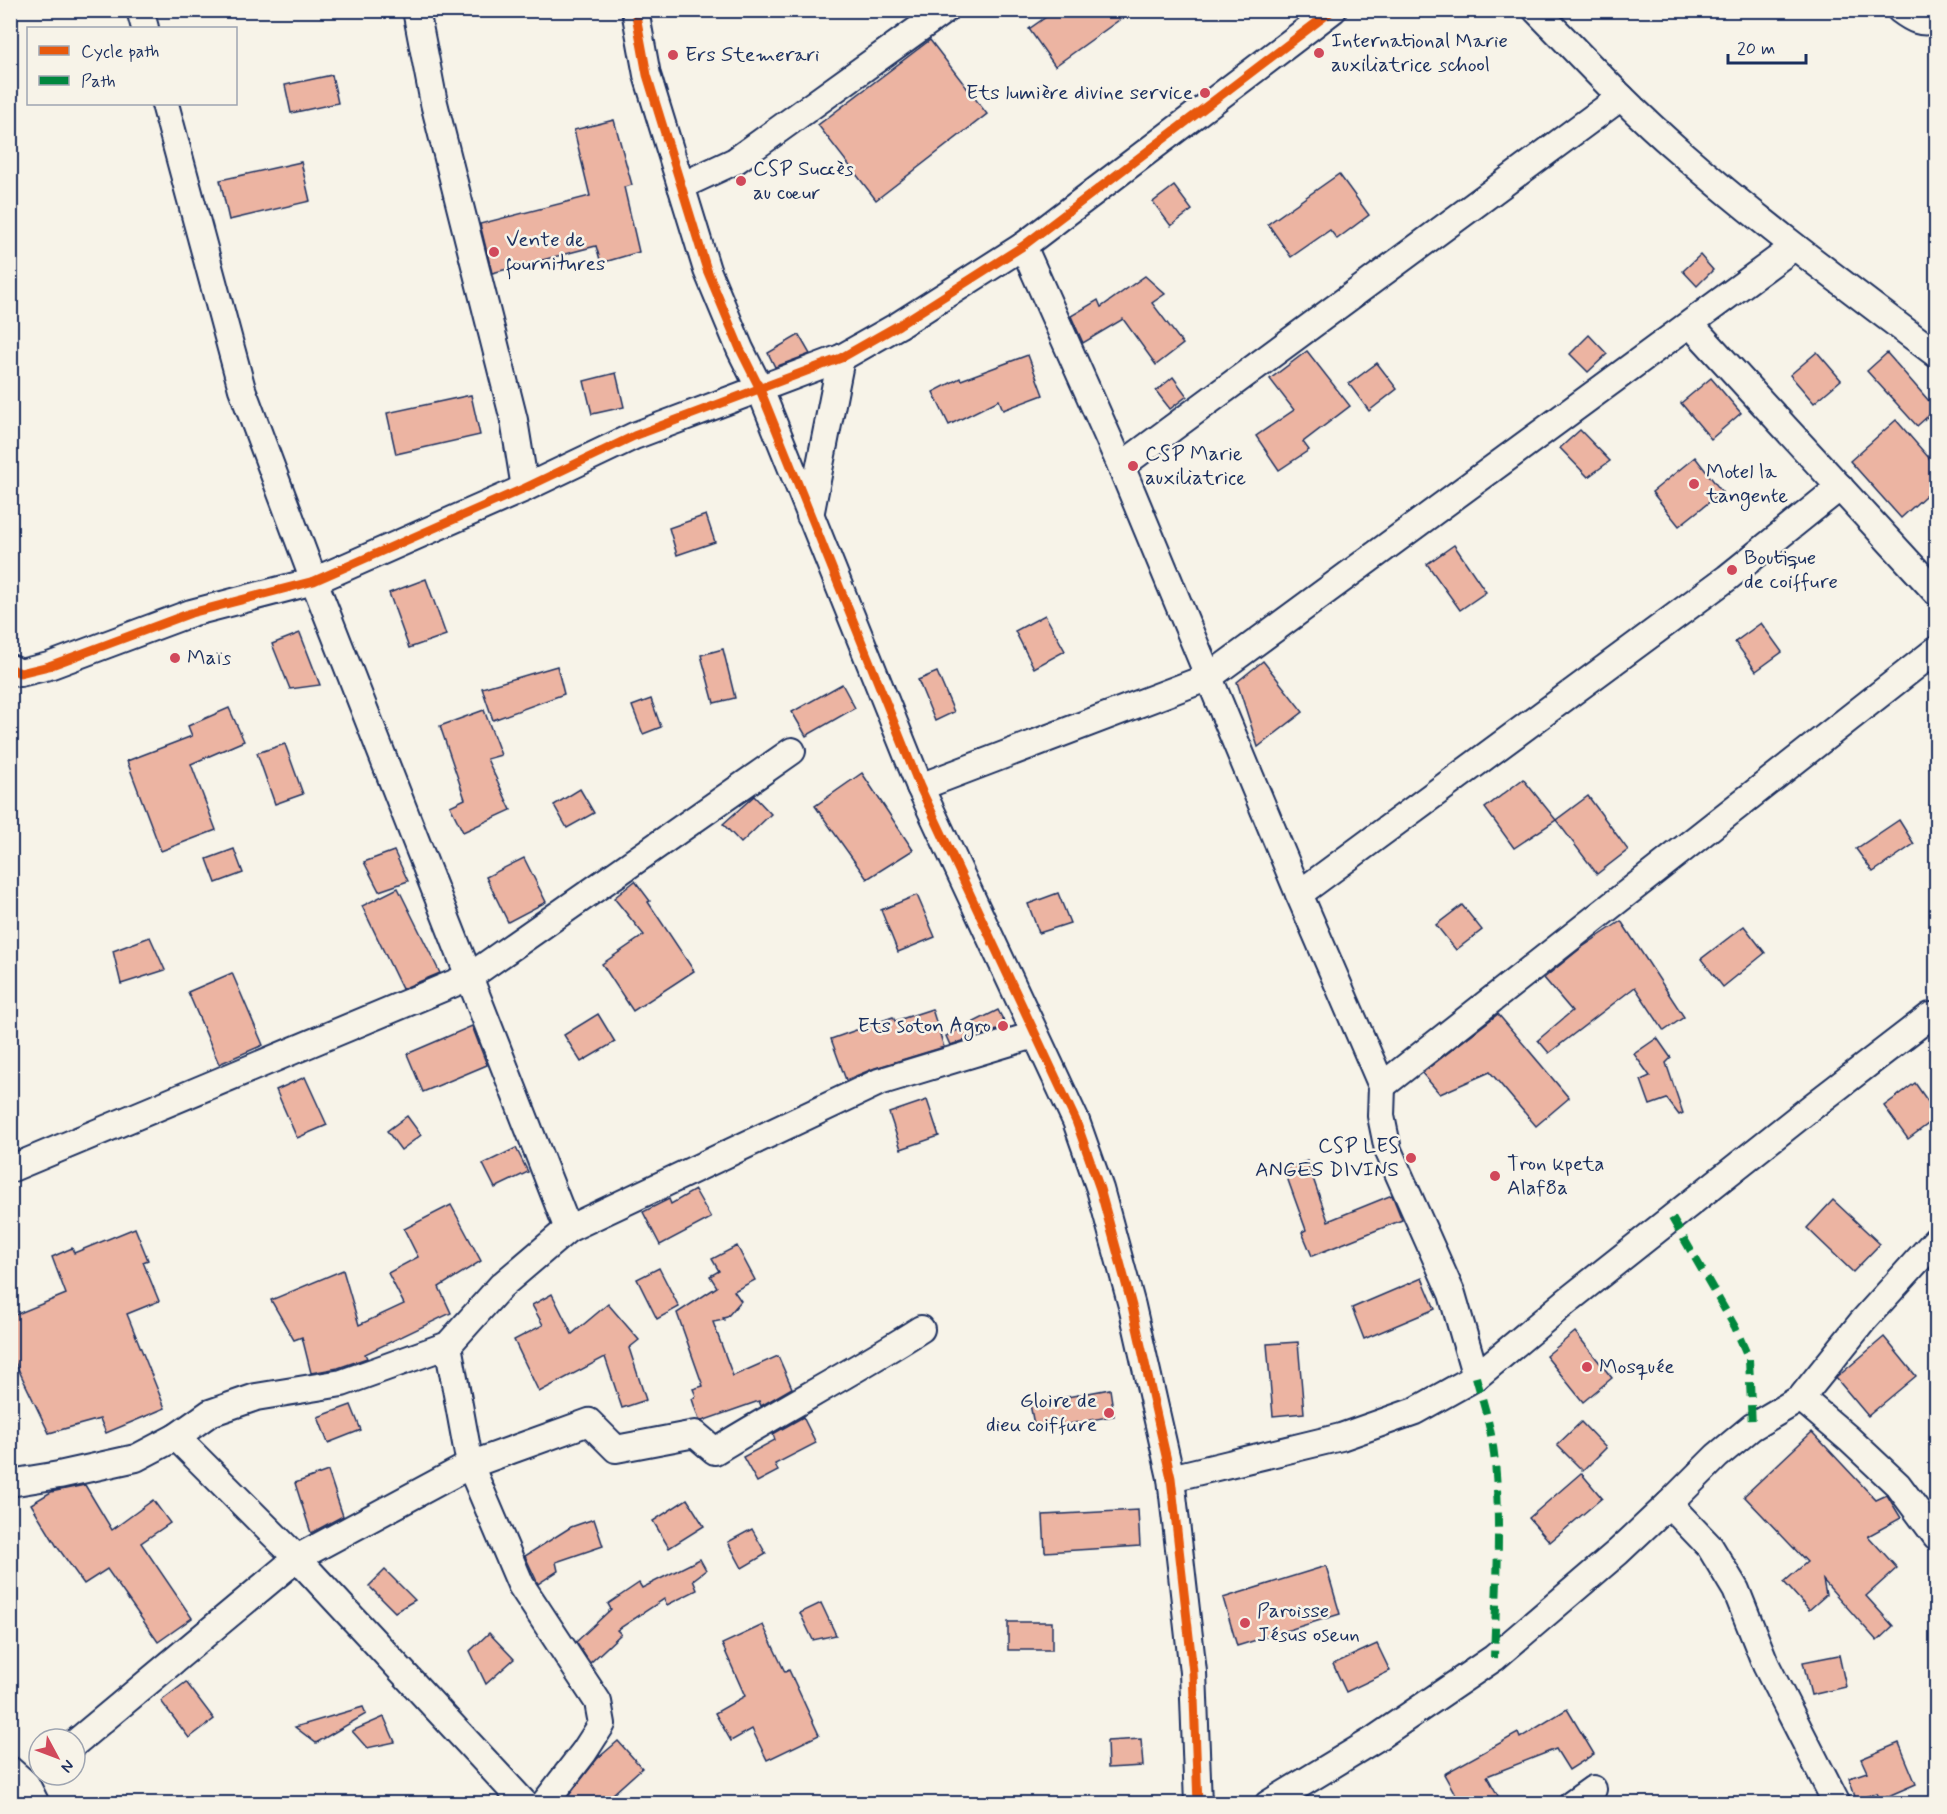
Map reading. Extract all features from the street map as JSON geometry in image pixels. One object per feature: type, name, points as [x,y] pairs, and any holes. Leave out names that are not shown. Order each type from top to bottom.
[{"type":"street","points":[[140,10],[145,27]]},
{"type":"street","points":[[416,10],[434,103],[514,420],[525,488]]},
{"type":"street","points":[[635,10],[647,75],[707,270],[740,349],[759,387],[920,787],[1076,1121],[1100,1189],[1132,1306],[1171,1478],[1193,1672],[1198,1803]]},
{"type":"street","points":[[681,186],[735,161],[945,10]]},
{"type":"street","points":[[10,668],[20,673],[49,666],[191,613],[314,581],[525,488],[634,436],[841,358],[899,325],[1023,246],[1333,10]]},
{"type":"street","points":[[1536,10],[1621,97],[1678,151],[1794,247],[1936,354]]},
{"type":"street","points":[[1900,10],[1915,21],[1936,20]]},
{"type":"street","points":[[1121,466],[1621,97]]},
{"type":"street","points":[[165,105],[242,389],[314,581],[568,1229]]},
{"type":"street","points":[[1023,246],[1121,466],[1299,894],[1382,1086],[1381,1116],[1388,1150],[1452,1294],[1476,1377]]},
{"type":"street","points":[[920,787],[1209,677],[1691,325],[1794,247]]},
{"type":"street","points":[[1691,325],[1936,592]]},
{"type":"street","points":[[810,516],[841,358]]},
{"type":"street","points":[[1299,894],[1727,578],[1840,487]]},
{"type":"street","points":[[1382,1086],[1936,650]]},
{"type":"street","points":[[10,1169],[469,977],[792,751]]},
{"type":"street","points":[[1171,1478],[1341,1437],[1415,1411],[1476,1377],[1567,1301],[1930,1016]]},
{"type":"street","points":[[10,1483],[136,1458],[176,1437],[210,1413],[256,1397],[342,1383],[448,1346],[501,1286],[568,1229],[879,1082],[1034,1035]]},
{"type":"street","points":[[1269,1803],[1375,1739],[1494,1658],[1618,1552],[1717,1456],[1752,1427],[1801,1398],[1862,1322],[1936,1240]]},
{"type":"street","points":[[87,1733],[297,1558],[470,1466],[589,1422],[616,1449],[695,1434],[715,1451],[778,1412],[856,1370],[921,1329]]},
{"type":"street","points":[[448,1346],[470,1466],[520,1585],[598,1702],[602,1724],[584,1752],[544,1803]]},
{"type":"street","points":[[1801,1398],[1850,1439],[1898,1485],[1936,1536]]},
{"type":"street","points":[[176,1437],[297,1558],[525,1803]]},
{"type":"street","points":[[1669,1504],[1710,1547],[1736,1590],[1766,1665],[1837,1803]]},
{"type":"street","points":[[1572,1803],[1593,1789]]},
{"type":"building","points":[[1056,10],[1133,10],[1055,66],[1029,29]]},
{"type":"building","points":[[930,40],[987,114],[876,200],[818,125]]},
{"type":"building","points":[[332,75],[338,103],[291,113],[285,85]]},
{"type":"building","points":[[614,120],[632,185],[624,187],[639,252],[601,263],[596,246],[492,273],[480,224],[590,196],[574,130]]},
{"type":"building","points":[[301,162],[310,201],[229,220],[220,180]]},
{"type":"building","points":[[1339,174],[1369,215],[1337,239],[1330,230],[1291,257],[1268,224]]},
{"type":"building","points":[[1174,186],[1192,210],[1171,226],[1153,202]]},
{"type":"building","points":[[1700,255],[1713,270],[1697,286],[1683,271]]},
{"type":"building","points":[[1145,276],[1165,294],[1152,303],[1183,344],[1156,365],[1123,319],[1083,343],[1071,316],[1098,300],[1101,307]]},
{"type":"building","points":[[799,335],[810,354],[775,367],[768,353]]},
{"type":"building","points":[[1589,335],[1607,354],[1588,372],[1570,354]]},
{"type":"building","points":[[1307,351],[1350,406],[1303,442],[1309,450],[1279,470],[1256,436],[1294,410],[1270,379]]},
{"type":"building","points":[[1817,352],[1841,380],[1814,403],[1790,375]]},
{"type":"building","points":[[1887,353],[1936,409],[1917,426],[1867,371]]},
{"type":"building","points":[[1028,355],[1043,395],[1003,410],[999,400],[949,425],[933,392],[960,378],[961,380]]},
{"type":"building","points":[[1377,363],[1397,389],[1369,411],[1349,384]]},
{"type":"building","points":[[616,373],[624,407],[592,414],[584,381]]},
{"type":"building","points":[[1173,377],[1187,396],[1170,409],[1156,391]]},
{"type":"building","points":[[1711,378],[1741,413],[1711,439],[1681,403]]},
{"type":"building","points":[[471,395],[480,435],[396,454],[387,413]]},
{"type":"building","points":[[1896,420],[1936,466],[1936,486],[1901,518],[1850,461]]},
{"type":"building","points":[[1580,430],[1610,461],[1588,477],[1560,448]]},
{"type":"building","points":[[1695,457],[1722,492],[1679,526],[1652,492]]},
{"type":"building","points":[[706,515],[715,542],[677,555],[669,528]]},
{"type":"building","points":[[1454,545],[1486,592],[1460,610],[1427,564]]},
{"type":"building","points":[[426,579],[446,635],[409,648],[389,593]]},
{"type":"building","points":[[1045,615],[1065,651],[1034,668],[1015,631]]},
{"type":"building","points":[[1761,623],[1782,652],[1756,671],[1735,642]]},
{"type":"building","points":[[300,633],[320,685],[290,689],[272,644]]},
{"type":"building","points":[[723,649],[735,698],[714,703],[701,655]]},
{"type":"building","points":[[1263,661],[1303,712],[1258,747],[1237,682]]},
{"type":"building","points":[[557,666],[564,694],[493,720],[482,688]]},
{"type":"building","points":[[937,672],[954,712],[935,721],[918,680]]},
{"type":"building","points":[[842,684],[855,708],[806,736],[792,712]]},
{"type":"building","points":[[651,699],[661,727],[643,734],[632,706]]},
{"type":"building","points":[[229,708],[244,741],[191,764],[216,830],[161,851],[127,761],[192,736],[188,726]]},
{"type":"building","points":[[484,710],[501,755],[487,759],[511,810],[463,832],[450,806],[465,799],[440,726]]},
{"type":"building","points":[[285,744],[303,794],[275,804],[257,753]]},
{"type":"building","points":[[862,773],[913,850],[867,879],[815,806]]},
{"type":"building","points":[[1523,779],[1556,820],[1514,848],[1485,808]]},
{"type":"building","points":[[580,789],[594,813],[567,828],[554,805]]},
{"type":"building","points":[[754,796],[771,814],[741,843],[723,824]]},
{"type":"building","points":[[1588,796],[1628,850],[1597,874],[1556,820]]},
{"type":"building","points":[[1899,820],[1914,844],[1873,872],[1856,849]]},
{"type":"building","points":[[234,849],[243,873],[216,883],[207,859]]},
{"type":"building","points":[[394,851],[408,881],[379,891],[364,862]]},
{"type":"building","points":[[524,858],[546,902],[508,922],[486,877]]},
{"type":"building","points":[[635,881],[694,971],[633,1011],[602,964],[644,935],[614,898]]},
{"type":"building","points":[[398,888],[440,973],[402,989],[362,906]]},
{"type":"building","points":[[1058,893],[1070,923],[1039,933],[1028,904]]},
{"type":"building","points":[[917,895],[935,937],[898,952],[881,910]]},
{"type":"building","points":[[1462,905],[1482,930],[1456,950],[1436,925]]},
{"type":"building","points":[[1621,921],[1684,1017],[1664,1031],[1635,987],[1549,1053],[1538,1040],[1572,1011],[1544,978],[1581,948]]},
{"type":"building","points":[[1744,926],[1765,953],[1723,987],[1701,959]]},
{"type":"building","points":[[150,937],[165,970],[121,984],[113,951]]},
{"type":"building","points":[[232,973],[263,1045],[219,1064],[188,992]]},
{"type":"building","points":[[932,1009],[944,1047],[875,1068],[846,1080],[831,1039],[893,1017],[895,1021]]},
{"type":"building","points":[[998,1010],[1007,1027],[950,1045],[946,1036]]},
{"type":"building","points":[[598,1014],[615,1042],[581,1062],[564,1035]]},
{"type":"building","points":[[1498,1014],[1569,1098],[1536,1126],[1490,1072],[1440,1094],[1422,1073]]},
{"type":"building","points":[[472,1026],[487,1065],[423,1092],[407,1054]]},
{"type":"building","points":[[1657,1038],[1671,1058],[1666,1063],[1683,1113],[1679,1115],[1667,1099],[1650,1105],[1641,1080],[1650,1076],[1634,1054]]},
{"type":"building","points":[[305,1077],[327,1125],[297,1138],[276,1090]]},
{"type":"building","points":[[1915,1083],[1936,1113],[1936,1118],[1908,1139],[1884,1106]]},
{"type":"building","points":[[927,1100],[939,1136],[901,1149],[889,1113]]},
{"type":"building","points":[[407,1116],[421,1135],[401,1150],[387,1131]]},
{"type":"building","points":[[516,1148],[528,1172],[495,1188],[483,1164]]},
{"type":"building","points":[[1307,1161],[1328,1221],[1392,1195],[1402,1220],[1312,1256],[1302,1232],[1306,1230],[1284,1169]]},
{"type":"building","points":[[695,1190],[711,1218],[660,1245],[643,1212],[669,1199],[671,1204]]},
{"type":"building","points":[[1833,1200],[1880,1244],[1853,1272],[1807,1228]]},
{"type":"building","points":[[451,1205],[481,1261],[439,1287],[451,1313],[365,1354],[367,1358],[338,1368],[311,1373],[302,1337],[294,1340],[271,1300],[343,1270],[359,1325],[404,1304],[388,1273],[418,1257],[404,1229]]},
{"type":"building","points":[[135,1228],[148,1260],[143,1262],[159,1301],[127,1314],[165,1408],[106,1433],[100,1419],[49,1433],[10,1352],[10,1317],[66,1294],[52,1257],[72,1248],[74,1253]]},
{"type":"building","points":[[737,1246],[755,1280],[734,1291],[741,1301],[727,1317],[723,1318],[724,1320],[713,1322],[733,1376],[778,1356],[792,1388],[761,1406],[759,1401],[702,1421],[699,1420],[692,1399],[696,1396],[693,1389],[703,1386],[677,1313],[717,1287],[710,1276],[719,1271],[712,1259]]},
{"type":"building","points":[[659,1268],[679,1307],[657,1319],[637,1279]]},
{"type":"building","points":[[1422,1278],[1435,1309],[1364,1339],[1352,1308]]},
{"type":"building","points":[[552,1294],[572,1334],[608,1304],[639,1340],[629,1348],[646,1400],[622,1408],[605,1357],[539,1392],[514,1340],[543,1325],[532,1305]]},
{"type":"building","points":[[1575,1332],[1612,1378],[1583,1402],[1546,1356]]},
{"type":"building","points":[[1884,1337],[1916,1376],[1868,1416],[1836,1378]]},
{"type":"building","points":[[1298,1342],[1304,1413],[1273,1416],[1267,1344]]},
{"type":"building","points":[[1110,1389],[1114,1416],[1035,1430],[1030,1404]]},
{"type":"building","points":[[351,1405],[361,1430],[328,1443],[318,1417]]},
{"type":"building","points":[[803,1417],[816,1443],[775,1464],[778,1471],[757,1482],[743,1457],[775,1440],[773,1434]]},
{"type":"building","points":[[1581,1422],[1606,1448],[1583,1471],[1557,1445]]},
{"type":"building","points":[[1812,1432],[1876,1500],[1887,1495],[1901,1518],[1868,1536],[1897,1568],[1866,1596],[1893,1626],[1877,1641],[1823,1580],[1826,1595],[1809,1610],[1784,1582],[1807,1562],[1744,1496]]},
{"type":"building","points":[[328,1471],[343,1516],[311,1533],[295,1483]]},
{"type":"building","points":[[1581,1473],[1602,1498],[1550,1542],[1529,1518]]},
{"type":"building","points":[[85,1485],[112,1530],[153,1500],[170,1523],[141,1543],[192,1618],[158,1642],[107,1569],[84,1584],[56,1545],[31,1504],[51,1492]]},
{"type":"building","points":[[687,1499],[704,1526],[669,1548],[653,1521]]},
{"type":"building","points":[[1138,1510],[1140,1546],[1045,1552],[1043,1515]]},
{"type":"building","points":[[594,1519],[603,1546],[556,1562],[558,1571],[538,1584],[525,1556],[571,1527]]},
{"type":"building","points":[[752,1529],[766,1554],[742,1568],[728,1542]]},
{"type":"building","points":[[700,1559],[706,1570],[693,1580],[697,1590],[667,1605],[664,1599],[617,1630],[621,1634],[590,1663],[576,1642],[611,1609],[608,1604],[639,1583],[642,1588]]},
{"type":"building","points":[[1326,1566],[1340,1614],[1237,1646],[1223,1598]]},
{"type":"building","points":[[385,1570],[415,1600],[395,1612],[369,1586]]},
{"type":"building","points":[[821,1603],[836,1635],[813,1640],[800,1613]]},
{"type":"building","points":[[1008,1622],[1052,1622],[1052,1650],[1008,1650]]},
{"type":"building","points":[[763,1625],[785,1672],[789,1670],[819,1735],[767,1760],[752,1729],[731,1741],[715,1713],[745,1696],[722,1644]]},
{"type":"building","points":[[489,1633],[514,1659],[486,1684],[470,1651]]},
{"type":"building","points":[[1377,1644],[1390,1671],[1346,1692],[1333,1664]]},
{"type":"building","points":[[1839,1655],[1846,1687],[1811,1695],[1803,1662]]},
{"type":"building","points":[[186,1682],[214,1719],[189,1738],[161,1701]]},
{"type":"building","points":[[363,1707],[366,1714],[316,1743],[295,1727]]},
{"type":"building","points":[[1567,1709],[1594,1754],[1569,1770],[1556,1749],[1487,1776],[1502,1803],[1460,1803],[1444,1774],[1518,1733],[1520,1738]]},
{"type":"building","points":[[384,1717],[395,1742],[367,1748],[352,1731]]},
{"type":"building","points":[[1141,1739],[1143,1766],[1108,1768],[1107,1741]]},
{"type":"building","points":[[618,1741],[642,1768],[603,1803],[563,1803],[597,1759]]},
{"type":"building","points":[[1899,1743],[1916,1784],[1879,1800],[1876,1793],[1856,1800],[1849,1778],[1867,1772],[1861,1759]]},
{"type":"marked path","points":[[1672,1218],[1735,1327],[1749,1359],[1752,1427]]},
{"type":"marked path","points":[[1476,1377],[1491,1434],[1498,1505],[1494,1658]]},
{"type":"cycle path","points":[[635,10],[647,75],[707,270],[740,349],[759,387],[920,787],[1076,1121],[1100,1189],[1132,1306],[1171,1478],[1193,1672],[1198,1804]]},
{"type":"cycle path","points":[[10,668],[20,673],[49,666],[191,613],[314,581],[525,488],[634,436],[841,358],[899,325],[1023,246],[1333,10]]},
{"type":"place","name":"International Marie auxiliatrice school","points":[[1319,53]]},
{"type":"place","name":"Ers Stemerari","points":[[673,55]]},
{"type":"place","name":"Ets lumière divine service","points":[[1205,93]]},
{"type":"place","name":"CSP Succès au cœur","points":[[741,181]]},
{"type":"place","name":"Vente de fournitures","points":[[494,252]]},
{"type":"place","name":"CSP Marie auxiliatrice","points":[[1133,466]]},
{"type":"place","name":"Motel la tangente","points":[[1694,484]]},
{"type":"place","name":"Boutique de coiffure","points":[[1732,570]]},
{"type":"place","name":"Maïs","points":[[175,658]]},
{"type":"place","name":"Ets soton Agro","points":[[1003,1026]]},
{"type":"place","name":"CSP LES ANGES DIVINS","points":[[1411,1158]]},
{"type":"place","name":"Tron kpeta Alaf8a","points":[[1495,1176]]},
{"type":"place","name":"Mosquée","points":[[1587,1367]]},
{"type":"place","name":"Gloire de dieu coiffure","points":[[1109,1413]]},
{"type":"place","name":"Paroisse Jésus oseun","points":[[1245,1623]]}]
